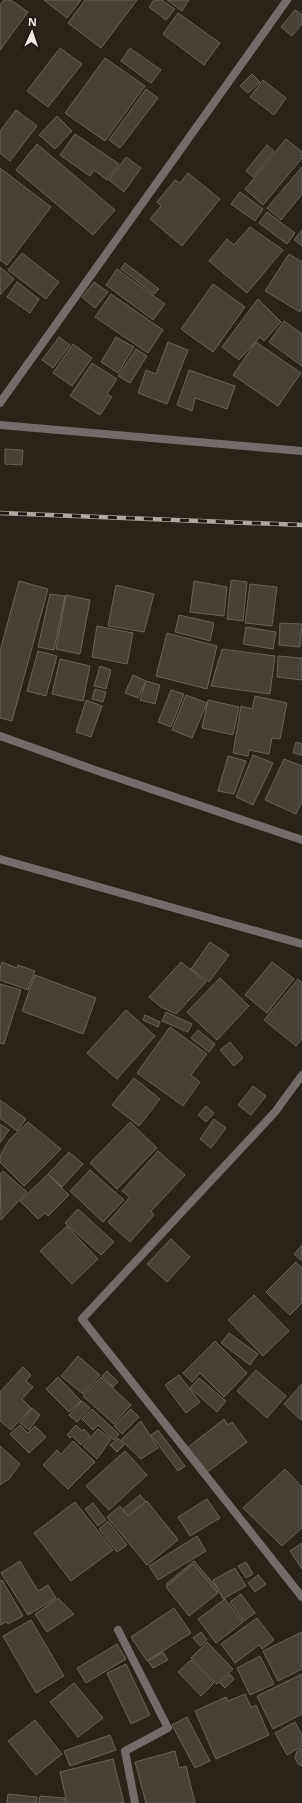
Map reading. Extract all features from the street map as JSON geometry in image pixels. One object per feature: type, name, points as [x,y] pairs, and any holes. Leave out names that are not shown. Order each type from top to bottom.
[{"type":"street","points":[[0,403],[287,0]]},
{"type":"street","points":[[0,425],[302,451]]},
{"type":"street","points":[[0,736],[95,770],[302,840]]},
{"type":"street","points":[[0,859],[302,944]]},
{"type":"street","points":[[302,1075],[276,1112],[82,1319],[302,1597]]},
{"type":"street","points":[[118,1630],[168,1728],[125,1751],[135,1803]]},
{"type":"building","points":[[4,0],[11,0],[28,12],[0,50],[0,5]]},
{"type":"building","points":[[44,0],[81,0],[67,18]]},
{"type":"building","points":[[85,0],[137,0],[101,48],[68,23]]},
{"type":"building","points":[[154,0],[162,0],[175,9],[166,20],[149,7]]},
{"type":"building","points":[[167,0],[189,0],[182,11]]},
{"type":"building","points":[[295,10],[302,15],[302,24],[292,36],[281,27]]},
{"type":"building","points":[[178,13],[220,43],[204,65],[163,34]]},
{"type":"building","points":[[60,48],[82,64],[48,107],[27,91]]},
{"type":"building","points":[[130,48],[161,70],[151,83],[121,61]]},
{"type":"building","points":[[105,58],[145,86],[105,141],[65,113]]},
{"type":"building","points":[[252,74],[260,82],[248,93],[240,86]]},
{"type":"building","points":[[263,80],[286,98],[274,115],[250,97]]},
{"type":"building","points":[[146,89],[158,98],[120,148],[109,140]]},
{"type":"building","points":[[16,110],[37,126],[10,161],[0,153],[0,131]]},
{"type":"building","points":[[57,116],[72,131],[55,149],[39,135]]},
{"type":"building","points":[[75,134],[119,164],[107,180],[94,170],[90,176],[60,155]]},
{"type":"building","points":[[286,139],[302,152],[302,158],[263,205],[245,189]]},
{"type":"building","points":[[37,144],[115,210],[93,235],[16,170]]},
{"type":"building","points":[[267,145],[274,151],[253,177],[246,171]]},
{"type":"building","points":[[126,157],[141,168],[124,192],[109,180]]},
{"type":"building","points":[[302,167],[302,194],[281,220],[267,208]]},
{"type":"building","points":[[0,168],[51,207],[7,265],[0,260]]},
{"type":"building","points":[[188,173],[220,199],[182,246],[150,219],[161,206],[157,202],[175,180],[180,183]]},
{"type":"building","points":[[240,192],[263,209],[255,221],[231,204]]},
{"type":"building","points":[[267,212],[295,233],[287,244],[259,223]]},
{"type":"building","points":[[250,227],[283,250],[247,293],[209,261],[227,239],[234,245]]},
{"type":"building","points":[[302,230],[302,246],[294,240]]},
{"type":"building","points":[[22,253],[59,282],[46,299],[8,270]]},
{"type":"building","points":[[289,254],[302,262],[302,308],[300,312],[265,291]]},
{"type":"building","points":[[125,263],[159,289],[154,294],[121,269]]},
{"type":"building","points":[[0,267],[14,279],[0,295]]},
{"type":"building","points":[[117,269],[165,304],[153,320],[106,285]]},
{"type":"building","points":[[17,282],[39,299],[30,313],[7,297]]},
{"type":"building","points":[[94,282],[108,292],[95,308],[82,297]]},
{"type":"building","points":[[213,284],[245,307],[213,352],[181,329]]},
{"type":"building","points":[[111,294],[163,330],[148,353],[95,317]]},
{"type":"building","points":[[258,299],[281,322],[264,341],[260,337],[239,360],[222,347]]},
{"type":"building","points":[[284,321],[302,334],[302,366],[269,342]]},
{"type":"building","points":[[59,337],[70,345],[53,368],[42,360]]},
{"type":"building","points":[[116,337],[134,347],[118,373],[101,362]]},
{"type":"building","points":[[168,342],[188,350],[167,404],[138,393],[146,370],[156,374]]},
{"type":"building","points":[[256,342],[301,373],[278,406],[233,375]]},
{"type":"building","points":[[73,344],[92,358],[72,386],[53,373]]},
{"type":"building","points":[[136,349],[147,356],[130,383],[118,376]]},
{"type":"building","points":[[92,363],[117,379],[107,394],[112,397],[100,415],[70,396]]},
{"type":"building","points":[[189,370],[235,386],[227,409],[195,398],[192,411],[177,405]]},
{"type":"building","points":[[5,449],[23,450],[22,465],[5,464]]},
{"type":"building","points":[[231,580],[247,582],[243,621],[227,619]]},
{"type":"building","points":[[19,581],[48,589],[12,721],[0,718],[0,651]]},
{"type":"building","points":[[194,581],[227,587],[224,616],[190,612]]},
{"type":"building","points":[[250,584],[277,587],[272,626],[245,623]]},
{"type":"building","points":[[116,585],[154,594],[144,632],[108,626]]},
{"type":"building","points":[[50,594],[65,596],[54,650],[38,647]]},
{"type":"building","points":[[66,595],[90,600],[80,654],[56,649]]},
{"type":"building","points":[[179,615],[214,623],[210,641],[175,632]]},
{"type":"building","points":[[280,623],[302,624],[300,647],[279,645]]},
{"type":"building","points":[[97,626],[133,633],[127,664],[92,657]]},
{"type":"building","points":[[246,627],[276,632],[273,649],[243,644]]},
{"type":"building","points":[[167,633],[217,646],[207,689],[156,676]]},
{"type":"building","points":[[222,649],[275,656],[270,694],[211,686]]},
{"type":"building","points":[[38,651],[57,656],[46,696],[27,691]]},
{"type":"building","points":[[278,656],[302,658],[302,680],[277,677]]},
{"type":"building","points":[[60,659],[90,666],[83,701],[52,694]]},
{"type":"building","points":[[100,666],[111,670],[106,689],[94,686]]},
{"type":"building","points":[[133,675],[146,681],[138,698],[125,693]]},
{"type":"building","points":[[146,681],[160,685],[155,704],[140,700]]},
{"type":"building","points":[[95,689],[106,692],[103,702],[92,699]]},
{"type":"building","points":[[171,690],[184,694],[171,727],[158,722]]},
{"type":"building","points":[[186,695],[207,703],[192,738],[172,730]]},
{"type":"building","points":[[255,696],[287,703],[280,739],[272,738],[269,754],[249,750],[248,756],[233,753],[241,706],[252,709]]},
{"type":"building","points":[[86,700],[102,706],[91,737],[76,732]]},
{"type":"building","points":[[208,700],[239,707],[233,735],[202,728]]},
{"type":"building","points":[[296,742],[302,744],[302,755],[293,753]]},
{"type":"building","points":[[253,755],[273,763],[253,805],[236,797]]},
{"type":"building","points":[[228,756],[246,761],[234,794],[218,791]]},
{"type":"building","points":[[284,759],[302,766],[302,801],[296,814],[265,800]]},
{"type":"building","points":[[210,942],[229,955],[209,982],[191,969]]},
{"type":"building","points":[[2,962],[17,968],[18,965],[35,971],[28,990],[0,980],[0,968]]},
{"type":"building","points":[[181,962],[206,982],[176,1014],[161,1007],[149,997]]},
{"type":"building","points":[[272,962],[294,979],[267,1013],[245,995]]},
{"type":"building","points":[[35,975],[96,998],[83,1034],[22,1011]]},
{"type":"building","points":[[220,978],[249,1006],[217,1040],[187,1012]]},
{"type":"building","points":[[298,979],[302,983],[302,1039],[296,1046],[264,1020]]},
{"type":"building","points":[[0,984],[21,990],[4,1044],[0,1043]]},
{"type":"building","points":[[126,1010],[155,1036],[117,1079],[87,1053]]},
{"type":"building","points":[[166,1012],[192,1024],[188,1032],[162,1021]]},
{"type":"building","points":[[145,1015],[160,1022],[158,1027],[143,1020]]},
{"type":"building","points":[[170,1027],[207,1054],[191,1075],[200,1082],[183,1106],[137,1073]]},
{"type":"building","points":[[198,1030],[215,1044],[209,1052],[191,1038]]},
{"type":"building","points":[[230,1042],[243,1058],[234,1066],[220,1050]]},
{"type":"building","points":[[134,1078],[160,1099],[139,1126],[112,1105]]},
{"type":"building","points":[[253,1086],[266,1096],[251,1115],[238,1105]]},
{"type":"building","points":[[0,1100],[26,1119],[17,1131],[0,1118]]},
{"type":"building","points":[[206,1106],[214,1113],[206,1122],[198,1115]]},
{"type":"building","points":[[214,1119],[226,1128],[211,1148],[200,1139]]},
{"type":"building","points":[[28,1122],[61,1149],[24,1186],[0,1162],[0,1156],[9,1140]]},
{"type":"building","points":[[130,1122],[157,1148],[117,1189],[90,1163]]},
{"type":"building","points":[[0,1124],[9,1130],[0,1143]]},
{"type":"building","points":[[158,1151],[185,1175],[151,1211],[154,1215],[130,1242],[108,1222],[130,1197],[122,1191]]},
{"type":"building","points":[[69,1152],[83,1164],[62,1187],[48,1174]]},
{"type":"building","points":[[90,1170],[124,1200],[103,1222],[70,1191]]},
{"type":"building","points":[[3,1171],[27,1192],[1,1220],[0,1174]]},
{"type":"building","points":[[48,1174],[69,1195],[48,1216],[45,1213],[38,1219],[20,1201]]},
{"type":"building","points":[[78,1209],[114,1242],[101,1255],[65,1223]]},
{"type":"building","points":[[67,1226],[98,1259],[72,1284],[40,1251]]},
{"type":"building","points":[[171,1239],[190,1257],[167,1282],[147,1264]]},
{"type":"building","points":[[302,1245],[302,1261],[294,1254]]},
{"type":"building","points":[[296,1262],[302,1268],[302,1303],[290,1315],[266,1292]]},
{"type":"building","points":[[254,1295],[289,1331],[263,1356],[228,1320]]},
{"type":"building","points":[[229,1333],[258,1354],[250,1365],[221,1343]]},
{"type":"building","points":[[215,1341],[247,1373],[224,1397],[200,1373],[192,1382],[183,1373]]},
{"type":"building","points":[[78,1356],[100,1375],[83,1394],[61,1376]]},
{"type":"building","points":[[23,1367],[31,1375],[26,1381],[33,1387],[22,1399],[31,1408],[11,1430],[0,1421],[0,1392]]},
{"type":"building","points":[[256,1370],[286,1396],[267,1418],[237,1391]]},
{"type":"building","points":[[107,1371],[118,1382],[113,1387],[102,1376]]},
{"type":"building","points":[[179,1375],[200,1402],[186,1413],[165,1385]]},
{"type":"building","points":[[58,1377],[81,1401],[69,1412],[46,1389]]},
{"type":"building","points":[[101,1377],[131,1405],[114,1424],[83,1396]]},
{"type":"building","points":[[199,1378],[226,1401],[217,1412],[190,1388]]},
{"type":"building","points":[[302,1384],[302,1418],[301,1420],[284,1404]]},
{"type":"building","points":[[82,1401],[90,1408],[77,1422],[69,1415]]},
{"type":"building","points":[[32,1408],[40,1415],[29,1430],[20,1423]]},
{"type":"building","points":[[92,1409],[119,1434],[114,1440],[98,1425],[93,1430],[82,1419]]},
{"type":"building","points":[[131,1409],[139,1417],[122,1434],[114,1426]]},
{"type":"building","points":[[224,1419],[228,1425],[232,1422],[247,1442],[206,1473],[187,1448]]},
{"type":"building","points":[[141,1421],[158,1448],[141,1459],[121,1440]]},
{"type":"building","points":[[20,1425],[28,1433],[35,1426],[46,1437],[29,1453],[10,1434]]},
{"type":"building","points":[[76,1425],[82,1431],[84,1429],[90,1436],[81,1445],[72,1436],[70,1438],[67,1435]]},
{"type":"building","points":[[98,1429],[111,1439],[97,1459],[83,1446]]},
{"type":"building","points":[[158,1430],[185,1466],[178,1471],[151,1435]]},
{"type":"building","points":[[118,1438],[124,1445],[117,1452],[110,1445]]},
{"type":"building","points":[[73,1441],[95,1462],[68,1489],[43,1465],[57,1450],[61,1454]]},
{"type":"building","points":[[0,1446],[20,1464],[9,1479],[0,1485]]},
{"type":"building","points":[[125,1451],[147,1475],[109,1510],[86,1486]]},
{"type":"building","points":[[285,1469],[302,1487],[302,1528],[282,1546],[243,1508]]},
{"type":"building","points":[[140,1495],[177,1538],[147,1563],[110,1520]]},
{"type":"building","points":[[207,1499],[220,1518],[190,1536],[178,1517]]},
{"type":"building","points":[[147,1501],[178,1540],[147,1565],[107,1517],[120,1506],[128,1516]]},
{"type":"building","points":[[75,1502],[113,1550],[71,1581],[34,1533]]},
{"type":"building","points":[[93,1503],[106,1520],[98,1526],[85,1509]]},
{"type":"building","points":[[108,1521],[127,1545],[117,1552],[99,1529]]},
{"type":"building","points":[[197,1536],[206,1551],[158,1580],[149,1566]]},
{"type":"building","points":[[302,1543],[302,1569],[290,1551]]},
{"type":"building","points":[[20,1561],[38,1591],[48,1585],[56,1598],[28,1615],[1,1573]]},
{"type":"building","points":[[194,1561],[219,1590],[191,1613],[166,1584]]},
{"type":"building","points":[[246,1562],[253,1574],[246,1578],[238,1566]]},
{"type":"building","points":[[193,1564],[218,1593],[189,1616],[166,1587]]},
{"type":"building","points":[[235,1568],[246,1586],[223,1599],[213,1580]]},
{"type":"building","points":[[258,1575],[266,1584],[255,1592],[248,1583]]},
{"type":"building","points":[[2,1580],[23,1616],[8,1624],[6,1622],[0,1625],[0,1581]]},
{"type":"building","points":[[241,1594],[255,1613],[244,1621],[230,1602]]},
{"type":"building","points":[[58,1598],[74,1614],[47,1632],[35,1614]]},
{"type":"building","points":[[225,1599],[243,1622],[216,1643],[198,1619]]},
{"type":"building","points":[[174,1608],[191,1633],[147,1661],[131,1637]]},
{"type":"building","points":[[257,1618],[274,1640],[262,1649],[259,1645],[235,1663],[221,1644]]},
{"type":"building","points":[[31,1620],[64,1676],[36,1693],[3,1636]]},
{"type":"building","points":[[201,1632],[207,1640],[200,1646],[193,1638]]},
{"type":"building","points":[[302,1632],[302,1669],[278,1681],[263,1651]]},
{"type":"building","points":[[207,1642],[233,1669],[217,1684],[191,1658]]},
{"type":"building","points":[[117,1644],[126,1659],[86,1683],[77,1668]]},
{"type":"building","points":[[163,1652],[168,1660],[153,1668],[148,1661]]},
{"type":"building","points":[[260,1656],[274,1684],[250,1695],[237,1668]]},
{"type":"building","points":[[191,1660],[214,1683],[201,1696],[178,1672]]},
{"type":"building","points":[[126,1664],[150,1715],[131,1724],[107,1673]]},
{"type":"building","points":[[230,1674],[234,1679],[225,1688],[220,1683]]},
{"type":"building","points":[[302,1674],[302,1714],[273,1729],[257,1696]]},
{"type":"building","points":[[74,1683],[103,1718],[78,1737],[50,1702]]},
{"type":"building","points":[[245,1694],[251,1707],[256,1705],[269,1735],[216,1759],[195,1711],[226,1697],[228,1701]]},
{"type":"building","points":[[187,1717],[210,1761],[195,1768],[172,1725]]},
{"type":"building","points":[[35,1720],[62,1754],[36,1775],[8,1741]]},
{"type":"building","points":[[295,1722],[302,1735],[302,1746],[287,1755],[275,1733]]},
{"type":"building","points":[[110,1735],[116,1750],[70,1766],[64,1751]]},
{"type":"building","points":[[302,1749],[302,1766],[298,1764],[295,1758],[297,1751]]},
{"type":"building","points":[[175,1751],[179,1768],[186,1766],[195,1803],[146,1803],[135,1762]]},
{"type":"building","points":[[113,1759],[124,1803],[67,1803],[60,1772]]},
{"type":"building","points":[[8,1794],[37,1797],[37,1803],[7,1803]]},
{"type":"building","points":[[40,1796],[65,1798],[65,1803],[39,1803]]},
{"type":"railway","points":[[0,513],[302,525]]}]
